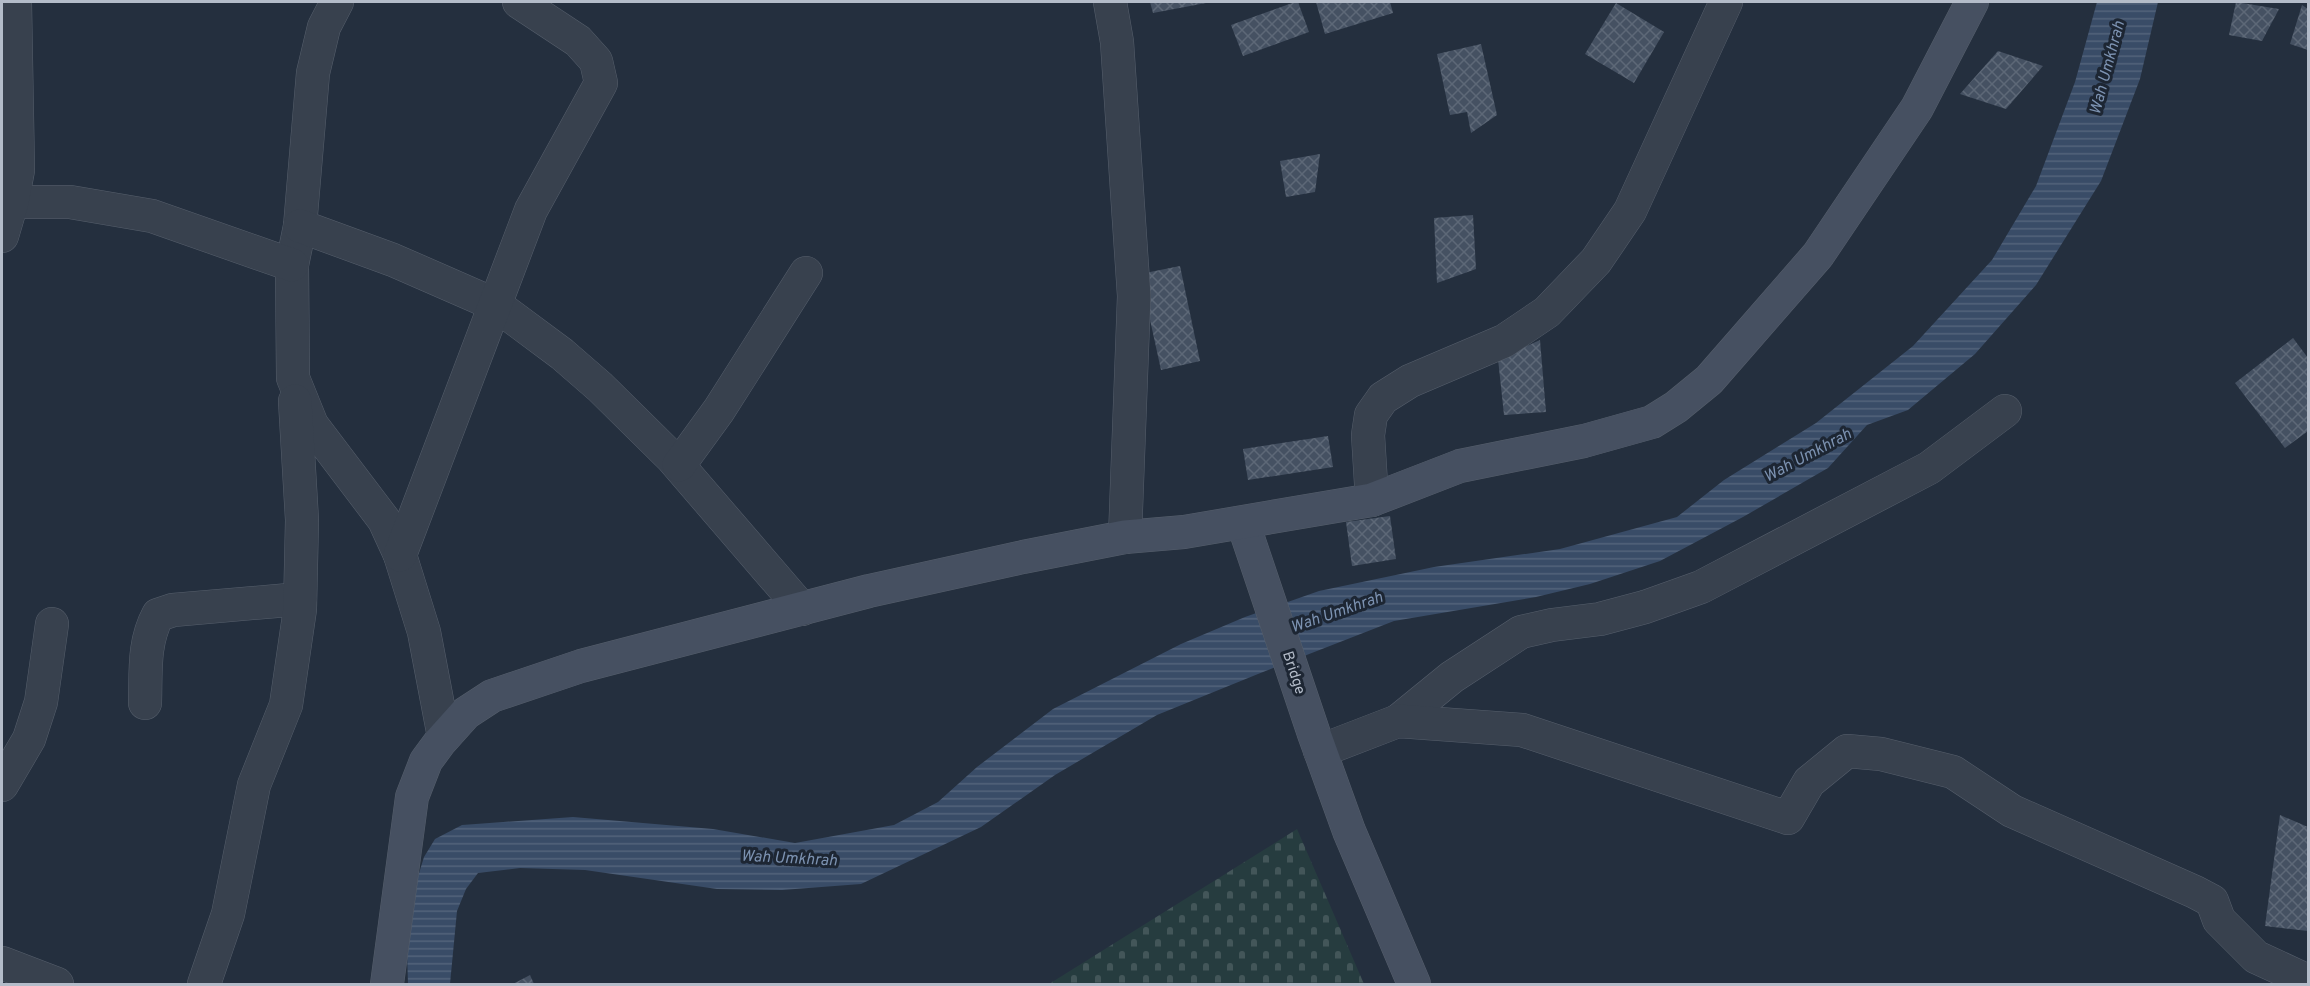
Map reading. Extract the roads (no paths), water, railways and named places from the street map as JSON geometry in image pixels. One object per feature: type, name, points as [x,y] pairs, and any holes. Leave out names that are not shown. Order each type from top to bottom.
[{"type":"street","points":[[2,236],[18,171],[15,2]]},
{"type":"street","points":[[204,984],[228,914],[254,785],[286,705],[300,599],[302,520],[293,378],[292,265],[300,226],[313,73],[324,27],[337,2]]},
{"type":"street","points":[[400,555],[531,210],[601,83],[596,61],[578,41],[519,2]]},
{"type":"street","points":[[1110,2],[1117,42],[1134,296],[1125,537]]},
{"type":"street","points":[[1372,500],[1368,435],[1371,415],[1383,398],[1410,381],[1504,341],[1547,312],[1596,261],[1630,211],[1726,2]]},
{"type":"street","points":[[387,984],[412,796],[426,762],[444,737],[466,713],[492,696],[581,666],[869,591],[1125,537],[1184,532],[1372,500],[1460,466],[1584,441],[1652,422],[1709,380],[1818,255],[1917,108],[1972,2]]},
{"type":"street","points":[[12,202],[70,202],[152,216],[292,265]]},
{"type":"street","points":[[300,226],[393,260],[496,305],[562,354],[600,387],[679,465],[802,609]]},
{"type":"street","points":[[679,465],[719,410],[806,273]]},
{"type":"street","points":[[293,378],[312,425],[384,520],[400,555],[424,632],[444,737]]},
{"type":"street","points":[[1320,751],[1398,721],[1452,677],[1521,633],[1552,625],[1600,619],[1645,607],[1701,587],[1929,468],[2005,411]]},
{"type":"street","name":"Bridge","points":[[1243,523],[1349,831],[1414,984]]},
{"type":"street","points":[[145,703],[146,651],[151,628],[158,615],[173,610],[300,599]]},
{"type":"street","points":[[2,785],[28,739],[41,702],[52,624]]},
{"type":"street","points":[[1398,721],[1522,730],[1788,818],[1809,782],[1847,752],[1881,754],[1953,772],[2013,811],[2195,892],[2212,902],[2219,920],[2256,957],[2308,981]]},
{"type":"street","points":[[2,963],[57,984]]},
{"type":"water","name":"Wah Umkhrah","points":[[2097,2],[2158,2],[2140,79],[2101,181],[2036,285],[1975,354],[1908,410],[1867,425],[1828,468],[1660,561],[1590,584],[1536,597],[1394,621],[1157,715],[1055,775],[981,827],[861,884],[782,890],[717,889],[585,870],[520,868],[478,873],[466,889],[457,911],[450,984],[408,984],[407,952],[416,883],[424,857],[435,839],[462,825],[573,817],[713,829],[795,843],[894,825],[938,802],[977,767],[1053,709],[1181,644],[1245,617],[1319,591],[1434,567],[1560,549],[1677,517],[1724,480],[1816,423],[1913,346],[1992,260],[2036,186],[2075,82]]}]
